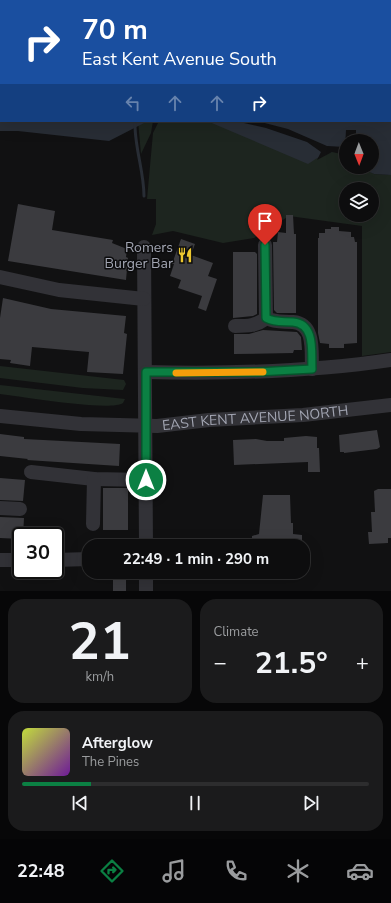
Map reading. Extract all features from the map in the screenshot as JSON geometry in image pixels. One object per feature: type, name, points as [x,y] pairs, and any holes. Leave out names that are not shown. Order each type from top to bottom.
[{"type":"street","points":[[265,245],[266,318]]},
{"type":"street","points":[[144,247],[146,539]]},
{"type":"street","points":[[0,278],[59,290],[144,299]]},
{"type":"street","points":[[235,326],[252,326],[266,318]]},
{"type":"street","points":[[266,318],[272,321],[301,324],[307,329],[311,344],[312,369]]},
{"type":"street","points":[[146,372],[249,373],[312,369],[391,360]]},
{"type":"street","name":"EAST KENT AVENUE NORTH","points":[[0,416],[81,424],[164,426],[223,419],[303,415],[391,405]]},
{"type":"street","points":[[31,472],[94,479],[146,480]]},
{"type":"street","points":[[93,524],[94,479]]},
{"type":"street","points":[[0,508],[20,509]]},
{"type":"street","points":[[0,560],[12,560]]},
{"type":"street","points":[[64,560],[82,560]]},
{"type":"street","points":[[146,579],[146,591]]},
{"type":"shaded area","points":[[0,122],[146,122],[109,141],[18,131],[0,131]]},
{"type":"shaded area","points":[[138,122],[153,122],[151,133],[141,154]]},
{"type":"shaded area","points":[[158,122],[238,122],[339,151],[339,174],[391,175],[391,352],[362,356],[362,226],[289,216],[254,238],[223,243],[173,231],[152,235],[156,224],[156,199],[147,199],[153,133]]},
{"type":"shaded area","points":[[209,122],[391,122],[391,175],[374,174],[379,174],[379,134],[339,134],[339,152],[331,152],[308,164]]},
{"type":"shaded area","points":[[0,366],[124,380],[126,384],[123,390],[83,388],[0,378]]},
{"type":"shaded area","points":[[0,385],[125,399],[123,403],[101,406],[64,403],[0,394]]},
{"type":"pier","points":[[239,122],[261,122],[288,129],[327,146],[339,147],[339,154],[332,152],[317,160],[321,152],[307,142],[266,128]]},
{"type":"pier","points":[[346,130],[356,130],[356,134],[346,134]]},
{"type":"building","points":[[18,204],[55,211],[52,230],[113,240],[112,243],[127,249],[126,257],[128,258],[126,280],[8,261]]},
{"type":"building","points":[[286,215],[293,215],[294,234],[296,234],[296,313],[277,313],[274,310],[273,242],[277,242],[278,232],[286,233]]},
{"type":"building","points":[[331,227],[339,227],[339,231],[351,232],[351,237],[354,237],[355,242],[357,242],[357,343],[344,344],[344,348],[329,348],[329,344],[320,343],[318,333],[318,238],[319,233],[325,233],[325,229],[331,229]]},
{"type":"building","points":[[181,239],[195,244],[191,255],[213,263],[208,276],[217,279],[206,311],[198,308],[202,296],[178,288],[181,280],[170,276],[174,264],[172,264]]},
{"type":"building","points":[[233,252],[255,252],[257,254],[257,314],[253,316],[233,318]]},
{"type":"building","points":[[3,298],[51,309],[126,316],[124,333],[127,334],[123,374],[87,372],[89,352],[32,347],[30,366],[10,363],[11,360],[0,359],[0,318]]},
{"type":"building","points":[[263,330],[297,332],[301,337],[302,350],[294,350],[293,353],[234,354],[234,334],[249,334]]},
{"type":"building","points":[[377,430],[380,447],[377,449],[344,453],[340,452],[339,435]]},
{"type":"building","points":[[0,434],[24,437],[24,439],[120,444],[119,466],[27,460],[28,459],[0,456]]},
{"type":"building","points":[[306,436],[317,437],[320,472],[308,472],[308,462],[234,465],[233,440],[256,439],[267,441],[284,441],[284,438]]},
{"type":"building","points":[[0,478],[25,480],[23,501],[0,500]]},
{"type":"building","points":[[103,488],[128,488],[128,530],[103,530]]},
{"type":"building","points":[[378,489],[391,489],[391,538],[388,538],[388,543],[369,544],[368,532],[372,532],[371,512],[375,512],[374,491]]},
{"type":"building","points":[[263,495],[290,495],[293,534],[302,535],[302,539],[252,539],[252,536],[259,534]]},
{"type":"building","points":[[0,517],[24,518],[24,527],[12,527],[12,539],[0,538]]},
{"type":"building","points":[[113,579],[126,579],[126,591],[113,591]]},
{"type":"waterway","points":[[135,122],[144,196]]},
{"type":"slow traffic","points":[[176,373],[263,372]]},
{"type":"place","name":"Romers Burger Bar","points":[[185,255]]},
{"type":"route","points":[[146,480],[146,372],[210,373],[312,369],[311,344],[307,329],[301,324],[293,322],[283,323],[266,318],[265,245]]}]
